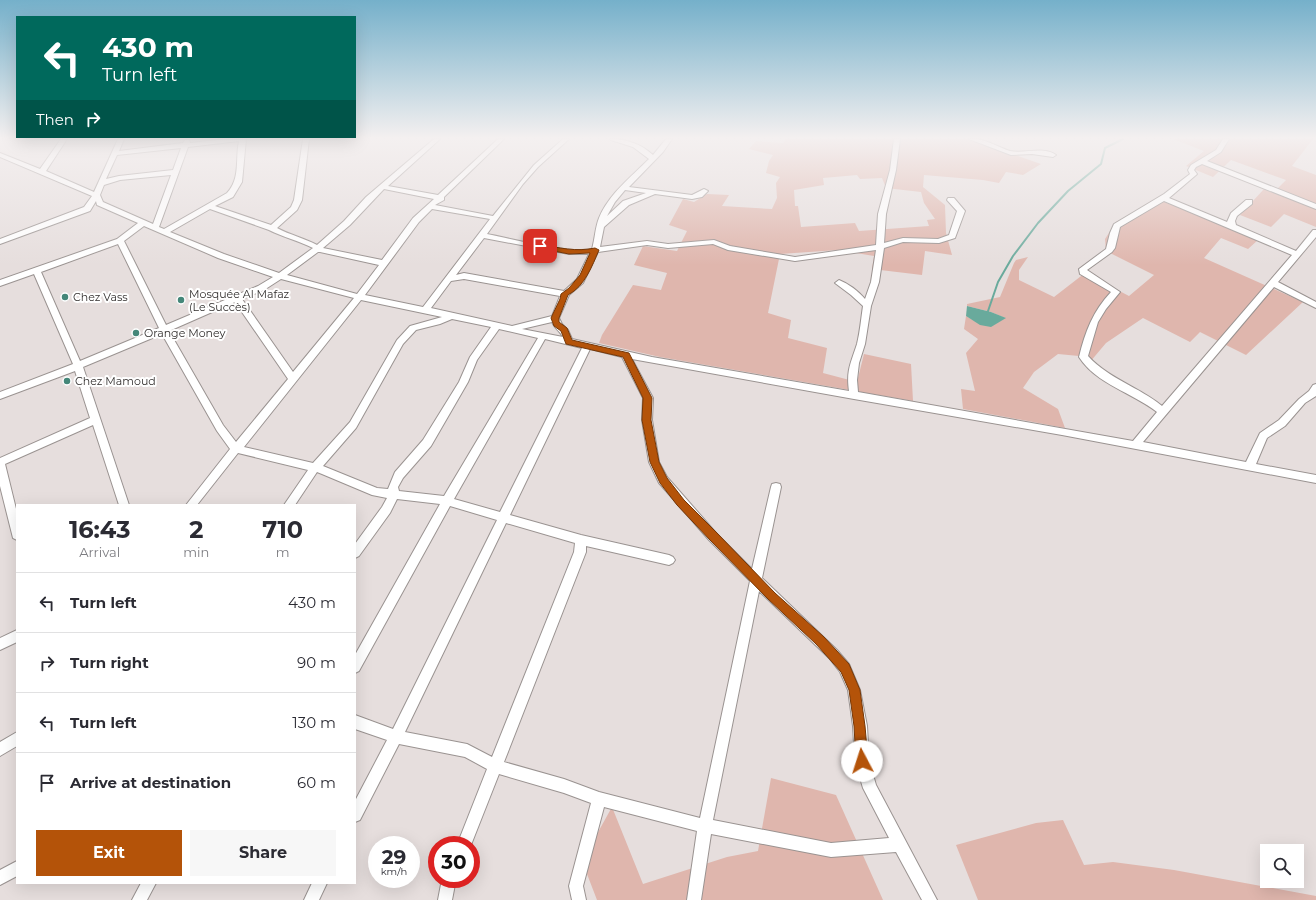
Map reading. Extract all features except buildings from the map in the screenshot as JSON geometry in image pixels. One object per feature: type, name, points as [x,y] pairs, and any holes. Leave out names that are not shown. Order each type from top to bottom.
[{"type":"street","points":[[60,181],[96,195],[100,203],[221,256],[280,276],[359,297],[425,310],[626,355],[743,377],[1062,431],[1316,479]]},
{"type":"street","points":[[0,242],[87,209],[102,183],[109,181]]},
{"type":"street","points":[[155,228],[173,181]]},
{"type":"street","points":[[164,232],[210,207],[230,194],[238,185],[239,181]]},
{"type":"street","points":[[272,228],[294,208],[298,200],[300,181]]},
{"type":"street","points":[[0,396],[78,366],[261,288],[318,248],[390,181]]},
{"type":"street","points":[[192,504],[292,378],[359,297],[416,220],[432,207],[457,181]]},
{"type":"street","points":[[425,310],[524,181]]},
{"type":"street","points":[[448,279],[464,276],[565,294],[572,290],[584,276],[595,250],[607,210],[631,181]]},
{"type":"street","points":[[854,396],[852,380],[854,363],[861,344],[867,306],[875,282],[880,247],[883,206],[890,181]]},
{"type":"street","points":[[1163,412],[1153,402],[1108,378],[1090,365],[1083,357],[1093,320],[1101,307],[1116,292],[1083,272],[1083,269],[1109,251],[1112,246],[1112,234],[1117,226],[1167,196],[1185,181]]},
{"type":"street","points":[[1251,181],[1316,207]]},
{"type":"street","points":[[383,187],[441,198]]},
{"type":"street","points":[[624,188],[692,197],[699,195],[704,191]]},
{"type":"street","points":[[601,226],[626,204],[641,196],[658,192]]},
{"type":"street","points":[[1162,198],[1175,202],[1297,254]]},
{"type":"street","points":[[482,234],[569,252],[588,252],[647,244],[668,246],[714,242],[728,248],[796,259],[880,247],[903,240],[946,240],[952,236],[961,211],[951,200]]},
{"type":"street","points":[[1233,227],[1231,221],[1234,215],[1249,202]]},
{"type":"street","points":[[210,207],[272,228],[320,250],[383,263]]},
{"type":"street","points":[[432,207],[494,218]]},
{"type":"street","points":[[0,283],[120,241],[142,222]]},
{"type":"street","points":[[1134,445],[1316,232]]},
{"type":"street","points":[[120,241],[164,330],[220,428],[236,449],[324,470],[376,492],[447,501],[581,540],[669,560]]},
{"type":"street","points":[[36,270],[78,366],[124,504]]},
{"type":"street","points":[[839,283],[859,296],[867,306]]},
{"type":"street","points":[[1272,283],[1316,305]]},
{"type":"street","points":[[512,330],[519,325],[548,321],[555,318],[565,294]]},
{"type":"street","points":[[237,299],[292,378]]},
{"type":"street","points":[[291,504],[315,468],[353,425],[400,342],[413,328],[437,322],[451,316]]},
{"type":"street","points":[[555,318],[558,326],[564,330],[569,342]]},
{"type":"street","points":[[356,552],[386,510],[394,494],[393,487],[399,475],[427,442],[463,382],[473,359],[497,326]]},
{"type":"street","points":[[356,665],[447,501],[543,336]]},
{"type":"street","points":[[356,813],[396,737],[587,346]]},
{"type":"street","points":[[626,355],[648,398],[647,420],[654,462],[663,480],[680,502],[755,579],[820,640],[845,668],[854,690],[860,726],[862,761],[870,788],[930,900]]},
{"type":"street","points":[[1248,467],[1263,436],[1282,423],[1302,401],[1313,393],[1316,388]]},
{"type":"street","points":[[16,531],[0,463],[96,420]]},
{"type":"street","points":[[694,900],[705,826],[755,579],[776,487]]},
{"type":"street","points":[[468,836],[580,552],[581,540]]},
{"type":"street","points":[[0,644],[16,636]]},
{"type":"street","points":[[356,722],[396,737],[468,751],[496,766],[557,784],[599,799],[705,826],[831,850],[900,844]]},
{"type":"street","points":[[0,749],[16,740]]},
{"type":"street","points":[[579,900],[576,886],[599,799]]},
{"type":"street","points":[[0,878],[16,869]]},
{"type":"street","points":[[139,900],[148,884]]},
{"type":"street","points":[[311,900],[319,884]]},
{"type":"street","points":[[445,900],[448,888]]},
{"type":"shaded area","points":[[777,181],[823,181],[824,185],[794,190],[795,206],[798,206],[801,227],[855,223],[859,231],[929,226],[927,220],[935,219],[924,203],[921,192],[886,188],[883,181],[924,181],[923,187],[945,205],[946,233],[952,255],[925,251],[922,275],[872,269],[874,256],[838,250],[780,254],[768,313],[791,320],[788,338],[827,348],[823,373],[857,382],[864,354],[911,364],[913,401],[660,357],[599,343],[602,335],[633,285],[661,290],[667,273],[634,265],[643,246],[677,251],[687,231],[669,225],[683,199],[694,202],[707,194],[729,195],[722,206],[772,209],[777,198],[776,183]]},
{"type":"shaded area","points":[[988,181],[1000,181],[999,183]]},
{"type":"shaded area","points":[[1285,181],[1316,181],[1316,227],[1284,214],[1271,227],[1240,215],[1264,189],[1273,193]]},
{"type":"shaded area","points":[[1157,199],[1258,240],[1248,249],[1221,238],[1204,258],[1303,302],[1246,355],[1200,332],[1190,342],[1143,318],[1106,343],[1090,362],[1079,356],[1058,354],[1034,372],[1023,388],[1058,409],[1065,428],[963,409],[961,389],[975,391],[966,353],[978,339],[964,329],[966,316],[980,324],[1005,318],[991,312],[967,306],[967,304],[1000,297],[1016,260],[1028,257],[1019,270],[1019,280],[1054,297],[1085,273],[1129,296],[1154,275],[1106,251],[1105,239],[1116,222]]},
{"type":"shaded area","points":[[967,306],[991,312],[1006,318],[991,327],[980,325],[966,316]]},
{"type":"shaded area","points":[[771,778],[836,795],[883,900],[597,900],[582,861],[612,807],[643,884],[727,857],[758,851]]},
{"type":"shaded area","points":[[1063,820],[1084,865],[1113,862],[1174,870],[1260,886],[1260,888],[1272,888],[1316,896],[1316,900],[978,900],[956,845],[1036,823]]},
{"type":"waterway","points":[[987,314],[998,282],[1013,256],[1038,223],[1068,191],[1080,181]]},
{"type":"place","name":"Chez Vass","points":[[65,297]]},
{"type":"place","name":"Mosquée Al Mafaz (Le Succès)","points":[[181,300]]},
{"type":"place","name":"Orange Money","points":[[136,333]]},
{"type":"place","name":"Chez Mamoud","points":[[67,381]]},
{"type":"route","points":[[540,246],[569,252],[588,252],[595,250],[592,254],[584,276],[572,290],[565,294],[555,318],[555,322],[564,330],[569,342],[626,355],[648,398],[647,420],[654,462],[663,480],[680,502],[772,596],[820,640],[845,668],[854,690],[860,726],[862,761]]}]
